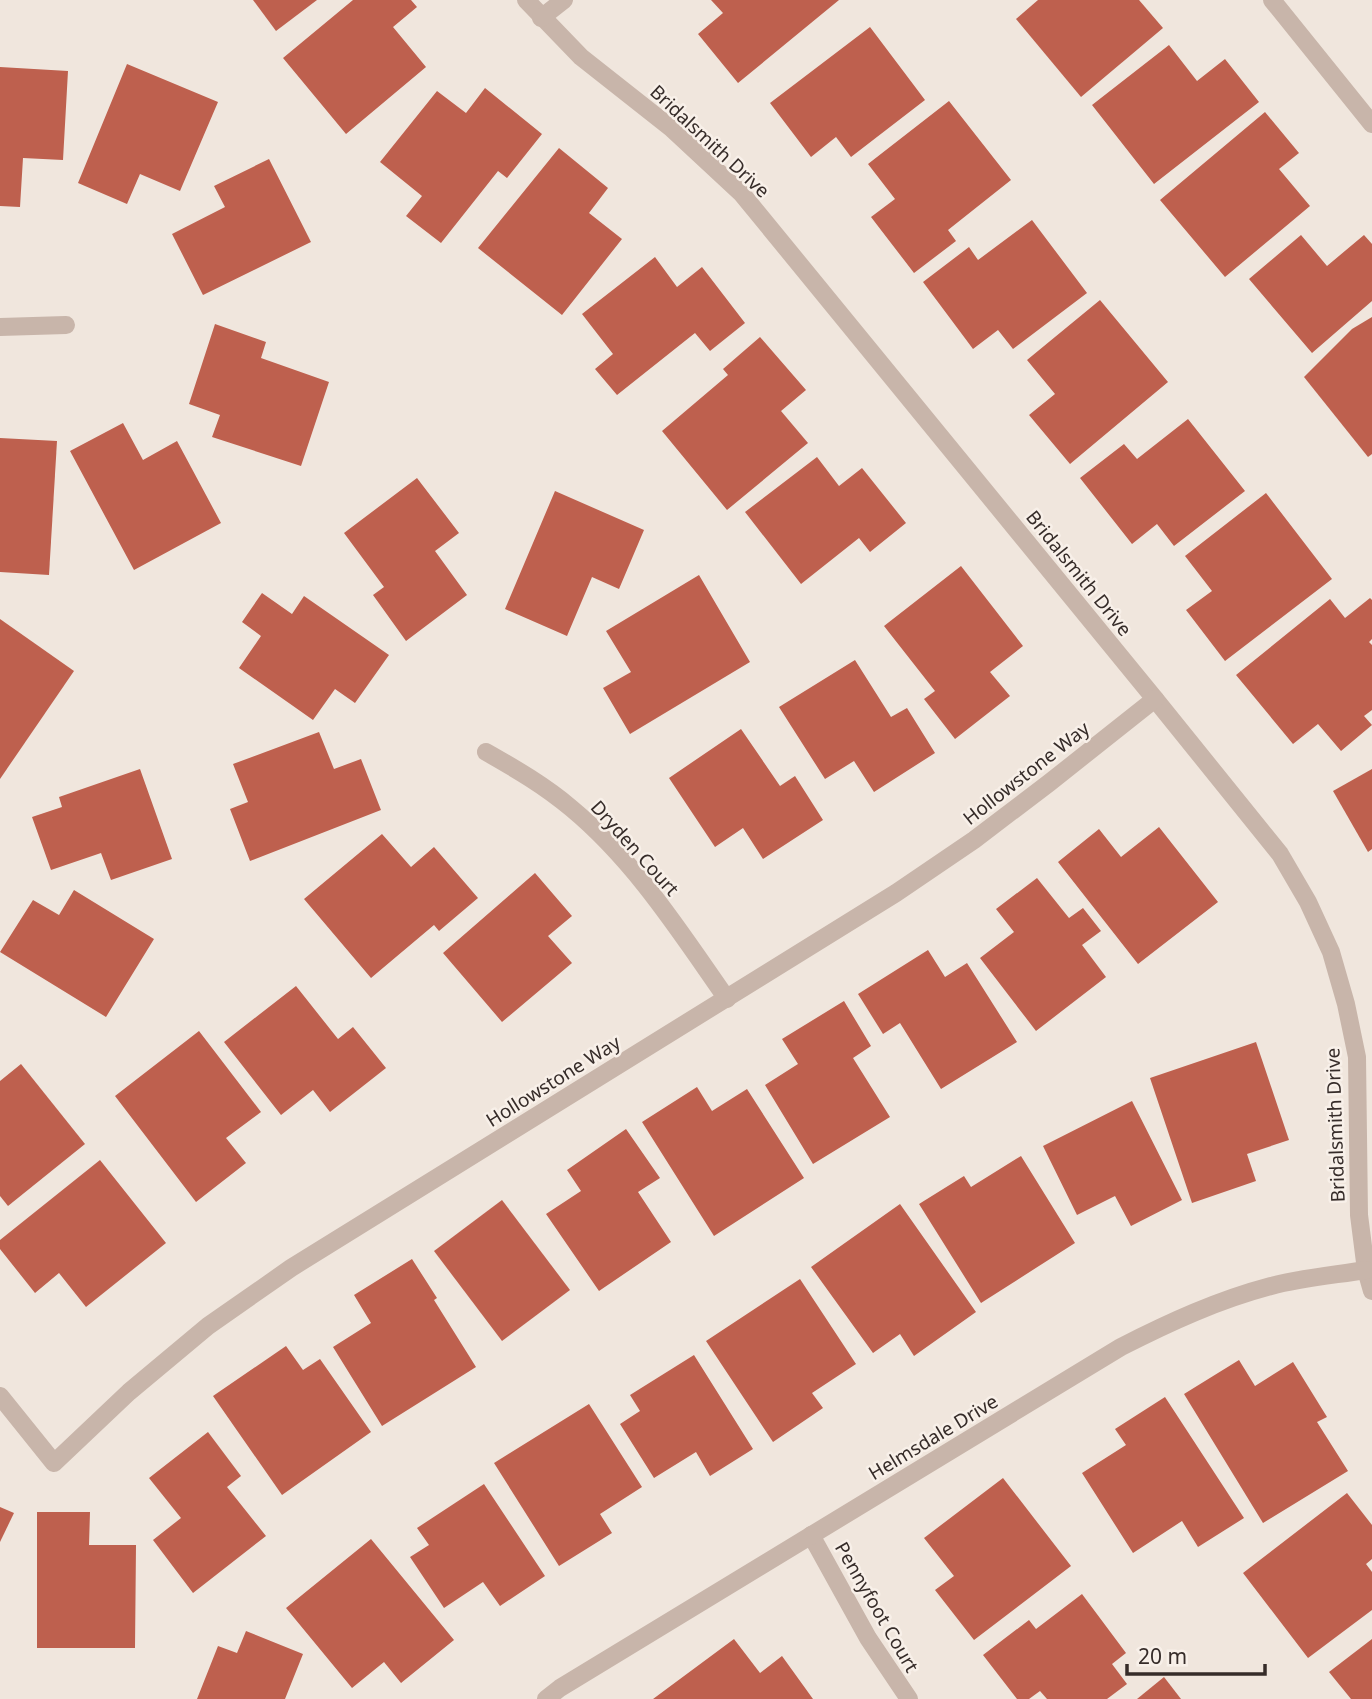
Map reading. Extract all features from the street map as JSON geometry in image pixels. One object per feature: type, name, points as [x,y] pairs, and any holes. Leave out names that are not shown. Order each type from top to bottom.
[{"type":"street","name":"Bridalsmith Drive","points":[[526,0],[581,57],[671,128],[742,194],[1280,854],[1308,902],[1331,952],[1346,1003],[1357,1057],[1359,1215],[1366,1270],[1372,1291]]},
{"type":"street","points":[[541,18],[564,0]]},
{"type":"street","points":[[1272,0],[1372,124]]},
{"type":"street","points":[[0,327],[66,325]]},
{"type":"street","name":"Hollowstone Way","points":[[0,1396],[54,1463],[129,1392],[208,1326],[291,1268],[896,893],[974,840],[1155,699]]},
{"type":"street","name":"Dryden Court","points":[[486,752],[534,780],[573,809],[609,845],[647,887],[727,999]]},
{"type":"street","name":"Helmsdale Drive","points":[[546,1699],[1121,1347],[1219,1301],[1274,1285],[1366,1270]]},
{"type":"street","name":"Pennyfoot Court","points":[[811,1535],[868,1638],[909,1699]]},
{"type":"building","points":[[253,0],[317,0],[276,31]]},
{"type":"building","points":[[353,0],[411,0],[417,7],[393,27],[426,67],[346,134],[283,58]]},
{"type":"building","points":[[711,0],[839,0],[738,83],[698,34],[723,13]]},
{"type":"building","points":[[1038,0],[1139,0],[1163,28],[1081,97],[1016,19]]},
{"type":"building","points":[[870,27],[925,100],[851,157],[836,137],[811,157],[770,103]]},
{"type":"building","points":[[1169,45],[1197,81],[1225,59],[1259,102],[1154,184],[1092,105]]},
{"type":"building","points":[[127,64],[218,102],[180,191],[140,174],[127,204],[78,183]]},
{"type":"building","points":[[0,67],[68,71],[63,160],[23,158],[20,207],[0,206]]},
{"type":"building","points":[[485,88],[542,134],[507,178],[498,171],[441,243],[406,216],[422,196],[380,162],[437,91],[466,113]]},
{"type":"building","points":[[949,101],[1011,180],[948,230],[956,241],[914,273],[871,217],[895,199],[868,164]]},
{"type":"building","points":[[1265,112],[1299,153],[1279,169],[1310,206],[1225,277],[1160,200]]},
{"type":"building","points":[[559,148],[608,188],[589,213],[622,239],[562,315],[478,248]]},
{"type":"building","points":[[269,159],[311,242],[203,295],[172,234],[225,207],[214,186]]},
{"type":"building","points":[[1032,220],[1087,293],[1013,349],[998,330],[973,349],[923,282],[969,247],[978,260]]},
{"type":"building","points":[[1301,235],[1327,266],[1364,235],[1372,244],[1372,301],[1312,353],[1249,279]]},
{"type":"building","points":[[655,257],[677,287],[702,267],[745,323],[710,351],[695,333],[617,395],[595,369],[613,354],[582,314]]},
{"type":"building","points":[[1100,300],[1168,382],[1070,464],[1029,415],[1055,394],[1027,360]]},
{"type":"building","points":[[1372,317],[1372,454],[1368,457],[1304,377],[1352,329]]},
{"type":"building","points":[[215,324],[266,342],[261,358],[329,382],[301,466],[212,437],[220,415],[189,404]]},
{"type":"building","points":[[760,337],[806,390],[781,411],[808,443],[727,510],[662,431],[728,375],[723,369]]},
{"type":"building","points":[[1188,419],[1245,491],[1174,546],[1157,524],[1132,544],[1080,478],[1124,444],[1137,459]]},
{"type":"building","points":[[123,423],[143,460],[177,441],[221,523],[134,570],[70,451]]},
{"type":"building","points":[[0,438],[57,441],[49,575],[0,572]]},
{"type":"building","points":[[817,457],[839,486],[862,468],[906,523],[870,552],[859,538],[801,584],[745,512]]},
{"type":"building","points":[[417,478],[459,533],[435,551],[467,595],[406,641],[373,595],[384,587],[344,533]]},
{"type":"building","points":[[555,491],[644,530],[619,589],[592,577],[567,636],[505,609]]},
{"type":"building","points":[[1266,493],[1332,579],[1225,661],[1186,610],[1212,591],[1185,556]]},
{"type":"building","points":[[961,566],[1023,646],[990,672],[1010,696],[955,739],[924,699],[935,691],[884,626]]},
{"type":"building","points":[[699,575],[750,662],[630,734],[603,688],[631,672],[606,631]]},
{"type":"building","points":[[262,593],[292,614],[304,596],[389,655],[355,703],[335,689],[313,720],[239,668],[261,636],[242,622]]},
{"type":"building","points":[[1370,598],[1372,710],[1364,716],[1372,725],[1341,751],[1318,724],[1293,744],[1236,675],[1330,599],[1345,618]]},
{"type":"building","points":[[0,619],[74,671],[0,779]]},
{"type":"building","points":[[855,660],[891,717],[907,708],[935,753],[874,792],[854,761],[825,779],[779,707]]},
{"type":"building","points":[[741,729],[780,786],[795,776],[823,820],[763,859],[743,828],[715,847],[669,778]]},
{"type":"building","points":[[319,732],[334,769],[361,759],[381,810],[250,861],[230,809],[248,802],[233,764]]},
{"type":"building","points":[[140,769],[172,859],[111,880],[101,853],[51,870],[32,817],[62,807],[59,797]]},
{"type":"building","points":[[1372,769],[1372,849],[1368,852],[1333,791]]},
{"type":"building","points":[[1159,827],[1218,902],[1138,964],[1058,862],[1099,829],[1121,857]]},
{"type":"building","points":[[382,834],[411,867],[434,847],[478,898],[439,931],[434,925],[371,978],[304,899]]},
{"type":"building","points":[[535,873],[572,916],[548,936],[572,963],[502,1022],[443,953]]},
{"type":"building","points":[[1037,878],[1069,918],[1083,908],[1101,931],[1082,945],[1106,977],[1036,1031],[980,958],[1014,932],[996,909]]},
{"type":"building","points":[[74,890],[154,939],[106,1017],[0,952],[33,900],[59,915]]},
{"type":"building","points":[[928,950],[945,977],[967,963],[1017,1042],[941,1089],[900,1023],[883,1034],[858,994]]},
{"type":"building","points":[[296,986],[338,1039],[353,1027],[386,1068],[330,1112],[313,1090],[281,1115],[224,1042]]},
{"type":"building","points":[[844,1001],[871,1046],[853,1058],[890,1117],[813,1164],[765,1085],[798,1064],[782,1039]]},
{"type":"building","points":[[199,1031],[261,1112],[226,1138],[246,1163],[196,1202],[115,1096]]},
{"type":"building","points":[[1256,1042],[1289,1140],[1247,1154],[1256,1181],[1192,1203],[1150,1078]]},
{"type":"building","points":[[21,1064],[85,1144],[8,1206],[0,1196],[0,1081]]},
{"type":"building","points":[[697,1087],[712,1111],[747,1089],[804,1178],[714,1236],[642,1122]]},
{"type":"building","points":[[1132,1101],[1182,1200],[1131,1226],[1115,1196],[1077,1215],[1043,1146]]},
{"type":"building","points":[[626,1129],[660,1178],[638,1192],[671,1242],[599,1291],[546,1214],[581,1191],[567,1170]]},
{"type":"building","points":[[1021,1156],[1075,1243],[981,1303],[919,1204],[964,1176],[971,1187]]},
{"type":"building","points":[[100,1160],[166,1243],[86,1307],[59,1273],[35,1293],[0,1249],[0,1240]]},
{"type":"building","points":[[502,1200],[570,1290],[502,1341],[434,1251]]},
{"type":"building","points":[[900,1204],[976,1312],[914,1356],[900,1334],[873,1353],[811,1267]]},
{"type":"building","points":[[412,1259],[476,1367],[382,1426],[333,1347],[371,1323],[354,1295]]},
{"type":"building","points":[[800,1279],[856,1364],[812,1393],[823,1408],[773,1442],[706,1341]]},
{"type":"building","points":[[286,1346],[303,1370],[320,1359],[371,1432],[282,1495],[213,1396]]},
{"type":"building","points":[[694,1355],[753,1449],[710,1476],[696,1452],[654,1478],[620,1424],[640,1411],[630,1395]]},
{"type":"building","points":[[1239,1360],[1255,1386],[1293,1362],[1327,1417],[1317,1422],[1348,1471],[1263,1523],[1184,1394]]},
{"type":"building","points":[[1165,1397],[1244,1518],[1198,1547],[1182,1521],[1133,1553],[1082,1473],[1126,1445],[1115,1429]]},
{"type":"building","points":[[589,1404],[642,1487],[600,1514],[612,1533],[559,1566],[494,1463]]},
{"type":"building","points":[[208,1432],[241,1476],[227,1487],[266,1536],[193,1593],[153,1540],[181,1518],[149,1478]]},
{"type":"building","points":[[1003,1478],[1071,1566],[974,1640],[935,1590],[954,1576],[924,1538]]},
{"type":"building","points":[[484,1484],[545,1576],[500,1606],[483,1582],[444,1608],[410,1557],[429,1545],[417,1528]]},
{"type":"building","points":[[1347,1493],[1372,1525],[1372,1559],[1366,1564],[1372,1572],[1372,1610],[1308,1658],[1243,1573]]},
{"type":"building","points":[[0,1507],[14,1513],[0,1542]]},
{"type":"building","points":[[37,1512],[90,1512],[89,1545],[136,1545],[135,1648],[37,1648]]},
{"type":"building","points":[[371,1539],[454,1640],[401,1683],[384,1662],[352,1688],[286,1608]]},
{"type":"building","points":[[1082,1594],[1126,1653],[1112,1664],[1127,1684],[1107,1699],[1047,1699],[1040,1691],[1029,1699],[1017,1699],[983,1655],[1029,1620],[1036,1629]]},
{"type":"building","points":[[246,1631],[303,1654],[285,1699],[197,1699],[218,1646],[237,1653]]},
{"type":"building","points":[[734,1639],[760,1673],[782,1656],[813,1699],[653,1699]]},
{"type":"building","points":[[1372,1639],[1372,1699],[1351,1699],[1329,1672]]},
{"type":"building","points":[[1164,1677],[1181,1699],[1137,1699]]}]
